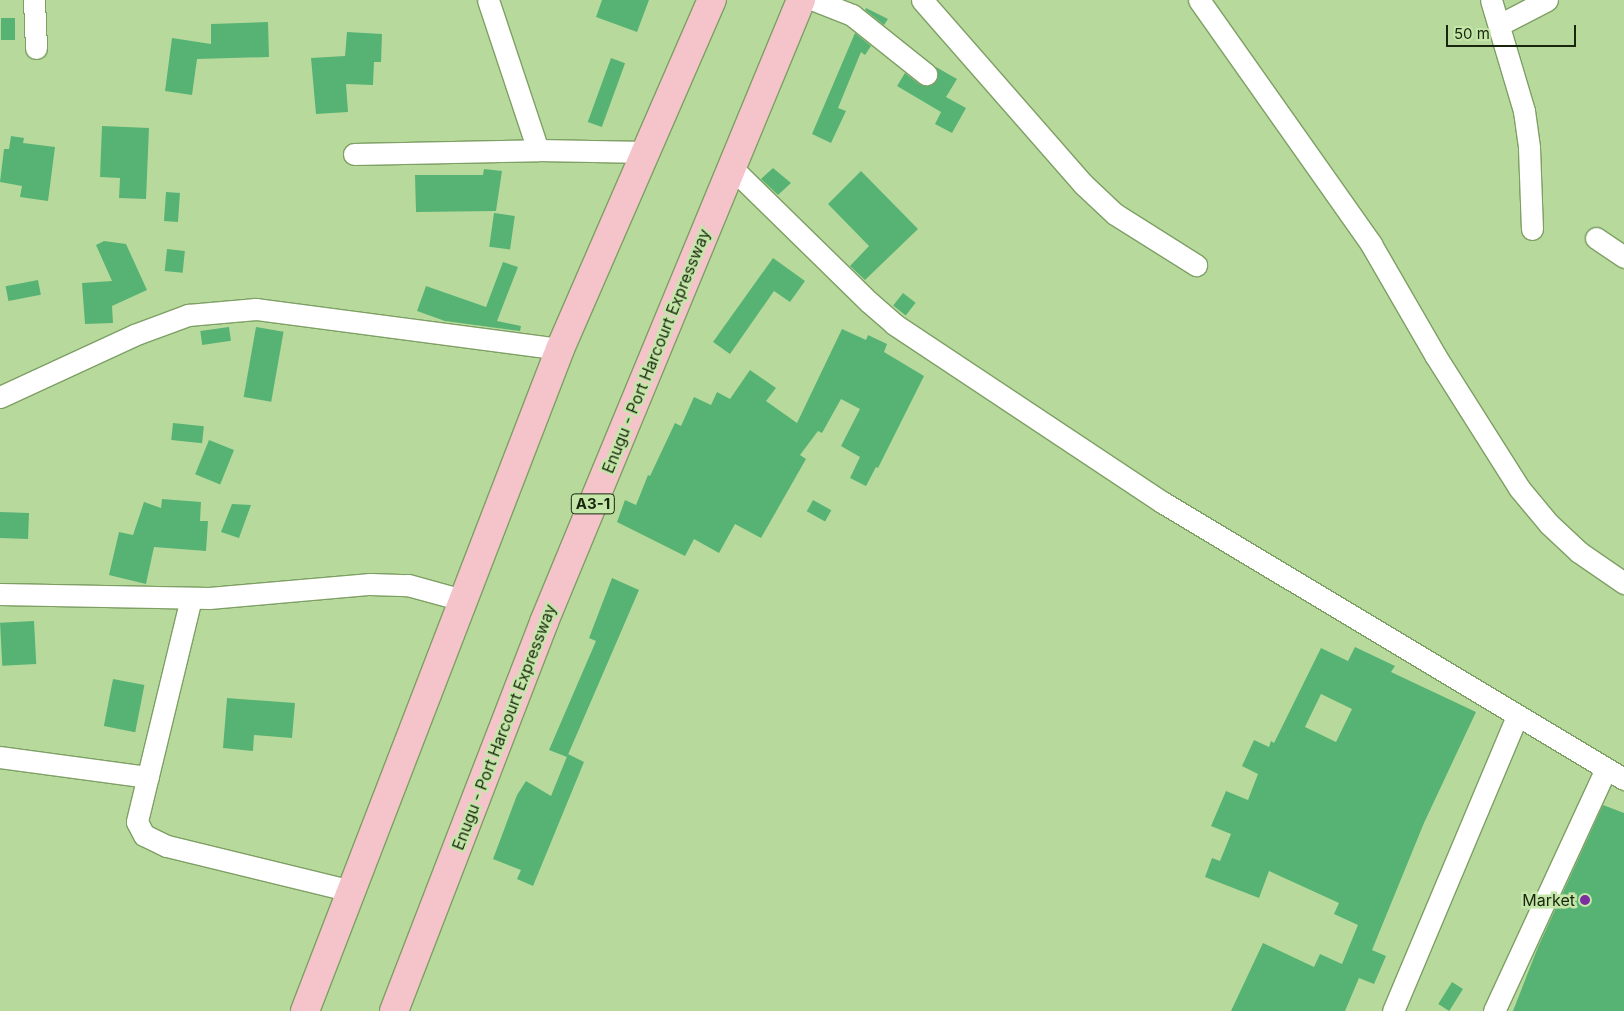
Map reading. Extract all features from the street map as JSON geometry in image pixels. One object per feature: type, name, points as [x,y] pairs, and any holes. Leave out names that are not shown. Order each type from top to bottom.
[{"type":"highway","points":[[304,1011],[560,349],[712,0]]},
{"type":"highway","name":"Enugu - Port Harcourt Expressway","points":[[394,1011],[544,622],[801,0]]},
{"type":"street","points":[[34,0],[36,48]]},
{"type":"street","points":[[488,0],[538,150]]},
{"type":"street","points":[[814,0],[852,15],[926,74]]},
{"type":"street","points":[[922,0],[1084,184],[1115,214],[1196,264]]},
{"type":"street","points":[[1199,0],[1371,244],[1434,355],[1519,488],[1549,524],[1579,552],[1624,583]]},
{"type":"street","points":[[1491,0],[1524,111],[1529,148],[1532,229]]},
{"type":"street","points":[[1499,25],[1547,0]]},
{"type":"street","points":[[354,154],[538,150],[646,152]]},
{"type":"street","points":[[732,168],[894,324],[1162,502],[1615,774],[1494,1011]]},
{"type":"street","points":[[1596,238],[1624,257]]},
{"type":"street","points":[[0,397],[134,335],[188,315],[256,309],[560,349]]},
{"type":"street","points":[[0,594],[209,598],[370,584],[408,585],[463,600]]},
{"type":"street","points":[[191,598],[137,822],[144,834],[156,842],[351,891]]},
{"type":"street","points":[[1393,1011],[1517,716]]},
{"type":"street","points":[[0,758],[148,777]]},
{"type":"building","points":[[602,0],[649,0],[637,32],[596,17]]},
{"type":"building","points":[[866,8],[888,19],[884,25],[865,10]]},
{"type":"building","points":[[1,18],[15,18],[15,40],[1,40]]},
{"type":"building","points":[[268,22],[269,57],[197,59],[192,95],[165,91],[172,38],[211,44],[211,24]]},
{"type":"building","points":[[347,32],[382,34],[381,62],[374,62],[373,85],[346,84],[348,112],[316,114],[311,58],[345,56]]},
{"type":"building","points":[[855,33],[871,46],[865,55],[861,52],[838,108],[846,111],[831,143],[812,134]]},
{"type":"building","points":[[611,58],[625,63],[602,127],[588,122]]},
{"type":"building","points":[[936,67],[957,79],[946,97],[966,108],[952,133],[935,124],[941,112],[897,86],[905,73],[919,84],[931,85],[938,76]]},
{"type":"building","points":[[102,126],[149,128],[146,199],[119,198],[120,178],[100,177]]},
{"type":"building","points":[[11,136],[24,138],[23,143],[55,147],[48,201],[20,197],[22,186],[0,182],[4,149],[9,149]]},
{"type":"building","points":[[773,168],[791,183],[778,195],[761,179]]},
{"type":"building","points":[[484,169],[502,171],[496,211],[416,212],[415,175],[483,175]]},
{"type":"building","points":[[861,171],[918,229],[865,280],[850,266],[869,246],[828,204]]},
{"type":"building","points":[[166,192],[180,193],[178,222],[164,221]]},
{"type":"building","points":[[494,213],[515,216],[510,250],[489,247]]},
{"type":"building","points":[[104,241],[126,244],[147,290],[112,306],[113,323],[85,324],[82,283],[112,281],[96,245]]},
{"type":"building","points":[[167,249],[185,251],[183,273],[165,271]]},
{"type":"building","points":[[773,258],[805,281],[790,302],[774,291],[730,354],[713,342]]},
{"type":"building","points":[[503,262],[518,267],[497,321],[521,326],[520,331],[445,321],[417,311],[426,286],[486,307]]},
{"type":"building","points":[[38,280],[41,295],[8,301],[6,286]]},
{"type":"building","points":[[903,293],[916,303],[906,315],[893,306]]},
{"type":"building","points":[[229,327],[231,341],[202,345],[200,331]]},
{"type":"building","points":[[256,327],[284,332],[271,402],[244,397]]},
{"type":"building","points":[[842,329],[866,340],[868,335],[887,344],[884,352],[924,376],[878,468],[876,467],[866,486],[850,478],[860,457],[841,446],[860,409],[841,399],[822,433],[818,431],[800,455],[806,459],[761,538],[735,524],[719,553],[694,539],[685,556],[617,522],[625,500],[636,505],[648,475],[650,476],[675,423],[681,426],[694,397],[711,405],[717,392],[730,399],[750,370],[776,388],[766,401],[797,423]]},
{"type":"building","points":[[173,423],[204,426],[202,443],[171,440]]},
{"type":"building","points":[[209,440],[234,450],[220,484],[195,474]]},
{"type":"building","points":[[162,499],[201,502],[200,521],[208,521],[206,551],[154,547],[146,584],[109,575],[119,532],[133,535],[144,502],[161,508]]},
{"type":"building","points":[[813,500],[831,510],[825,522],[807,511]]},
{"type":"building","points":[[232,504],[251,505],[239,538],[221,532]]},
{"type":"building","points":[[0,512],[29,513],[28,539],[0,538]]},
{"type":"building","points":[[612,578],[639,590],[567,757],[549,750],[596,641],[589,638]]},
{"type":"building","points":[[34,621],[36,664],[2,666],[0,623]]},
{"type":"building","points":[[1355,647],[1395,666],[1391,672],[1476,712],[1424,823],[1372,950],[1386,956],[1374,984],[1359,978],[1345,1011],[1231,1011],[1263,943],[1314,967],[1320,954],[1342,964],[1358,925],[1334,914],[1339,903],[1269,871],[1259,898],[1205,877],[1212,858],[1220,861],[1231,834],[1211,826],[1226,791],[1248,800],[1258,774],[1242,766],[1254,740],[1269,747],[1271,741],[1274,743],[1321,648],[1348,661]],"holes":[[[1321,694],[1352,709],[1336,742],[1305,727]]]},
{"type":"building","points":[[113,679],[144,685],[135,732],[104,726]]},
{"type":"building","points":[[227,698],[295,703],[292,738],[254,735],[253,751],[223,748]]},
{"type":"building","points":[[568,754],[584,762],[533,886],[517,879],[521,870],[493,859],[517,795],[526,781],[551,796]]},
{"type":"building","name":"Market","points":[[1603,805],[1624,813],[1624,1011],[1513,1011],[1538,947]]},
{"type":"building","points":[[1452,982],[1463,989],[1449,1011],[1438,1004]]},
{"type":"place","name":"Market","points":[[1585,900]]}]
